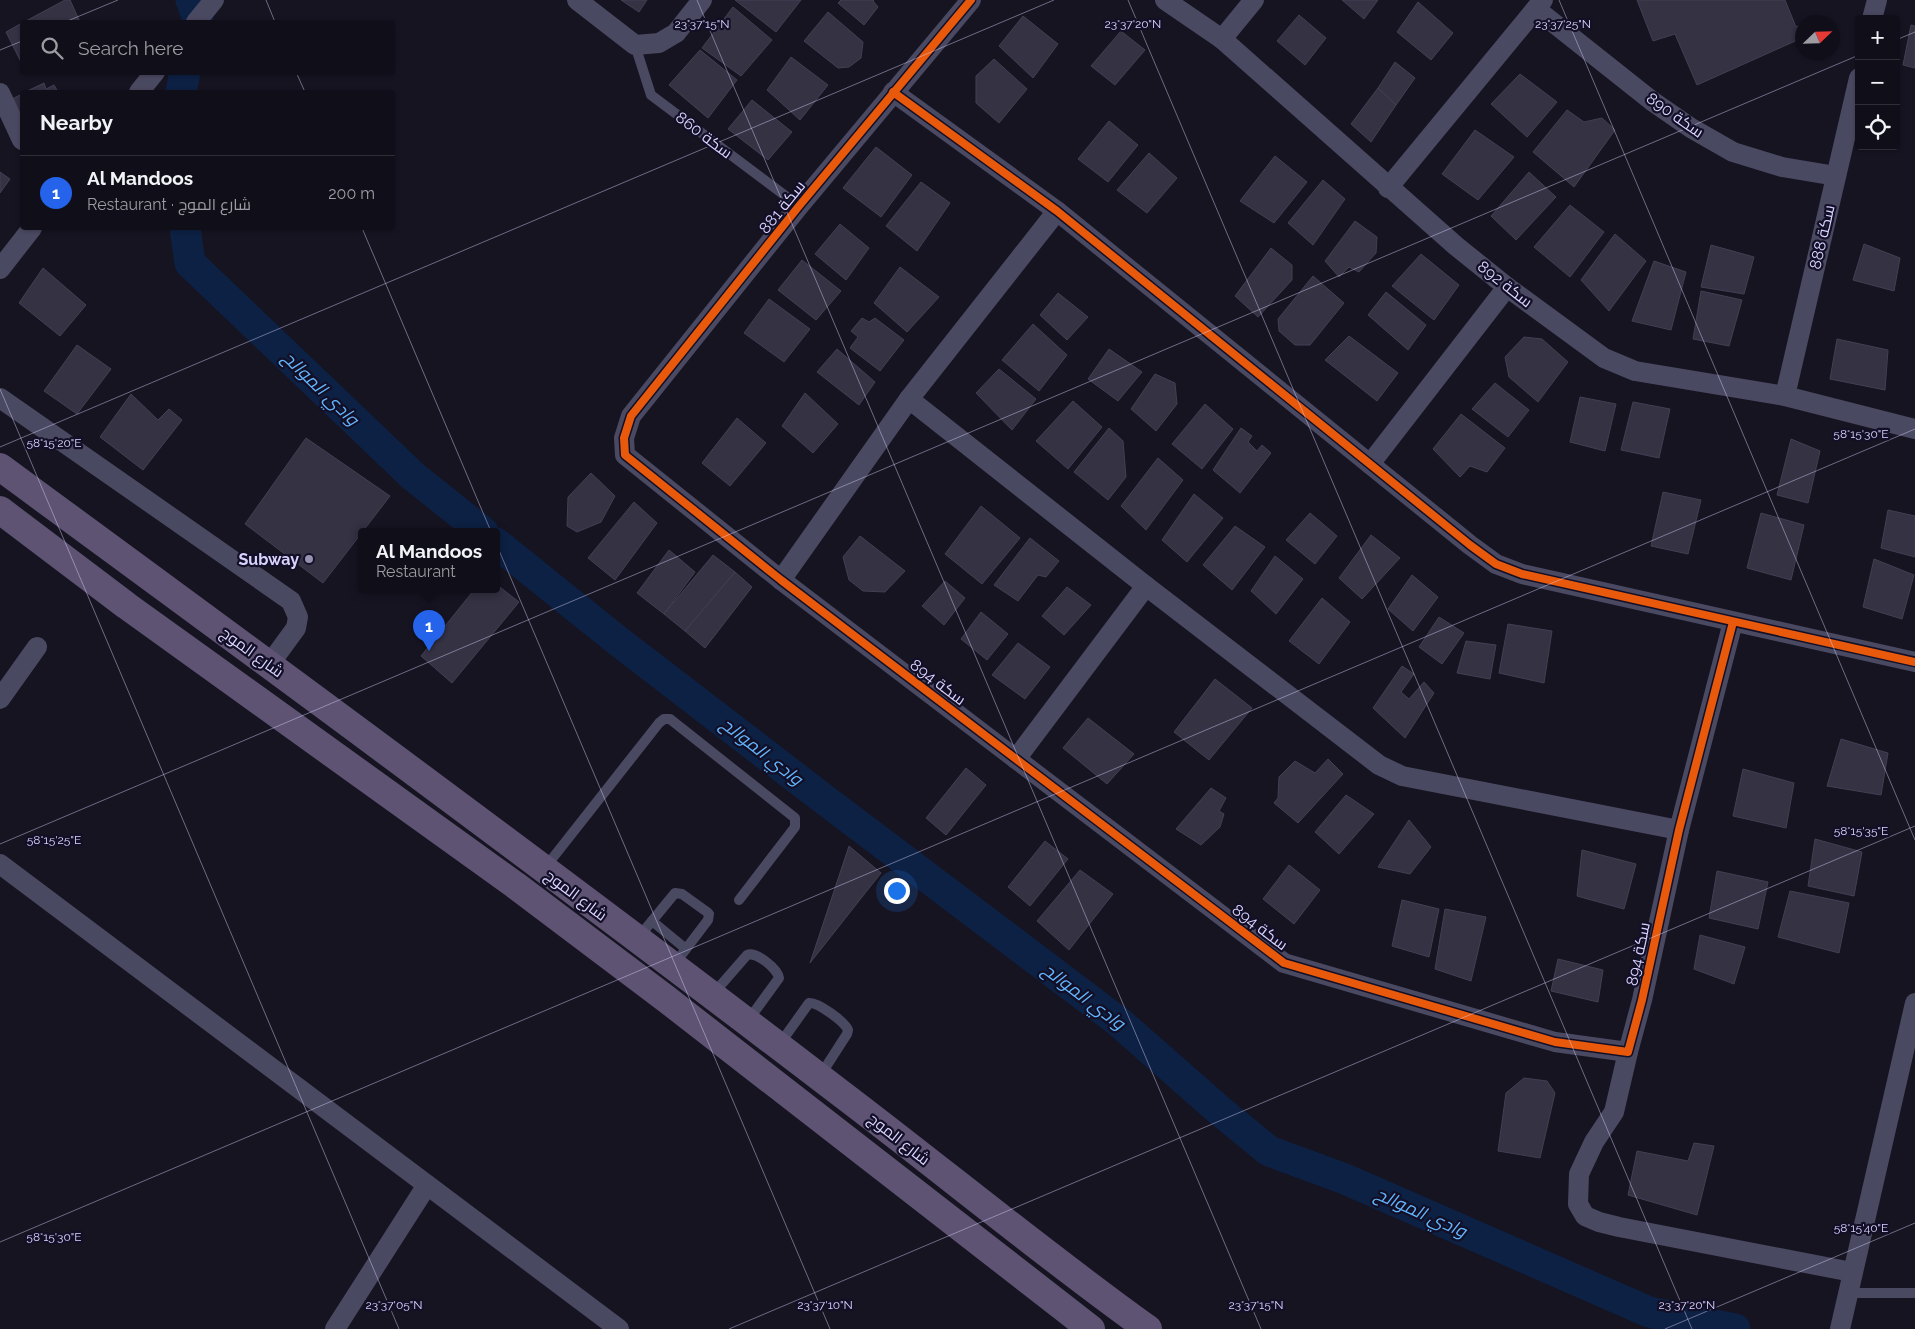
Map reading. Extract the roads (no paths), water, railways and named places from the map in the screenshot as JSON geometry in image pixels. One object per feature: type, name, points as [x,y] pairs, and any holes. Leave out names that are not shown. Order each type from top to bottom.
[{"type":"main road","name":"شارع الموج","points":[[0,467],[543,870],[644,930],[679,958],[711,996],[819,1077],[1095,1292],[1148,1329]]},
{"type":"main road","name":"شارع الموج","points":[[0,510],[127,606],[523,891],[673,1004],[1091,1329]]},
{"type":"street","points":[[198,20],[214,0]]},
{"type":"street","points":[[577,0],[635,45],[659,43],[676,33],[702,0]]},
{"type":"street","name":"سكة 881","points":[[624,438],[631,416],[893,92],[971,0]]},
{"type":"street","name":"سكة 892","points":[[1165,0],[1222,40],[1388,188],[1507,287],[1604,358],[1635,371],[1785,396],[1915,429]]},
{"type":"street","points":[[1222,40],[1254,0]]},
{"type":"street","points":[[1873,15],[1877,0]]},
{"type":"street","name":"سكة 890","points":[[1388,188],[1540,4],[1683,123],[1733,152],[1782,167],[1836,176]]},
{"type":"street","points":[[141,90],[153,75]]},
{"type":"street","points":[[893,92],[1057,211],[1496,564],[1522,574],[1915,662]]},
{"type":"street","points":[[0,93],[20,136]]},
{"type":"street","name":"سكة 888","points":[[1785,396],[1855,95]]},
{"type":"street","points":[[780,580],[909,399],[1057,211]]},
{"type":"street","points":[[0,269],[30,230]]},
{"type":"street","points":[[1370,464],[1507,287]]},
{"type":"street","points":[[0,398],[291,601],[298,617],[296,628],[269,665]]},
{"type":"street","points":[[909,399],[1146,586],[1371,759],[1391,772],[1402,776],[1679,830]]},
{"type":"street","name":"سكة 894","points":[[624,438],[625,455],[780,580],[1284,962],[1554,1042],[1628,1052],[1642,1000],[1679,830],[1733,622]]},
{"type":"street","points":[[1016,759],[1146,586]]},
{"type":"street","points":[[0,700],[38,647]]},
{"type":"street","points":[[0,864],[619,1329]]},
{"type":"street","points":[[1840,1329],[1852,1272],[1910,1049],[1915,1003]]},
{"type":"street","points":[[1628,1052],[1614,1112],[1594,1142],[1578,1174],[1578,1204],[1585,1216],[1619,1227],[1852,1272]]},
{"type":"street","points":[[334,1329],[427,1185]]},
{"type":"lane","name":"سكة 860","points":[[635,45],[651,95],[800,206]]},
{"type":"lane","points":[[543,870],[659,724],[664,719],[670,719],[795,818],[795,827],[739,900]]},
{"type":"lane","points":[[644,930],[675,893],[682,894],[707,912],[708,920],[679,958]]},
{"type":"lane","points":[[711,996],[747,954],[757,955],[776,971],[779,978],[746,1022]]},
{"type":"lane","points":[[778,1046],[809,1003],[816,1004],[844,1024],[848,1030],[847,1034],[819,1077]]},
{"type":"lane","points":[[1848,1293],[1915,1293]]},
{"type":"waterway","name":"وادي الموالح","points":[[191,0],[198,20]]},
{"type":"waterway","name":"وادي الموالح","points":[[181,90],[184,75]]},
{"type":"waterway","name":"وادي الموالح","points":[[185,230],[190,263],[413,476],[478,528]]},
{"type":"waterway","name":"وادي الموالح","points":[[500,546],[618,641],[1119,1022],[1219,1110],[1269,1151],[1345,1179],[1649,1312],[1735,1329]]},
{"type":"place","name":"Subway","points":[[309,559]]},
{"type":"place","name":"Al Mandoos","points":[[429,651]]}]
